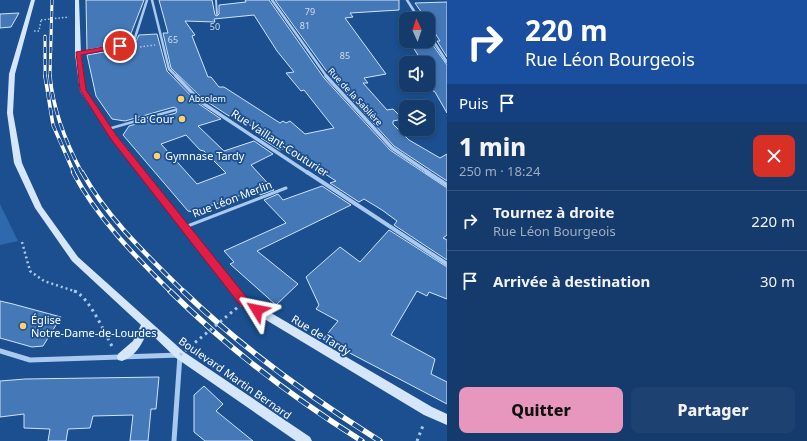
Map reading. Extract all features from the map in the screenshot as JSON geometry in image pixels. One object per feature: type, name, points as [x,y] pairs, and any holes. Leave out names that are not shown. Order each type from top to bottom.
[{"type":"main road","name":"Boulevard Martin Bernard","points":[[33,0],[12,74],[10,113],[18,162],[39,208],[75,259],[180,354],[306,441]]},
{"type":"main road","name":"Rue de Tardy","points":[[77,0],[78,54],[83,90],[108,129],[244,302],[428,411],[447,420]]},
{"type":"main road","points":[[120,357],[137,344],[146,324]]},
{"type":"street","points":[[78,54],[134,44],[147,0]]},
{"type":"street","name":"Rue Vaillant-Couturier","points":[[152,0],[169,69],[201,102],[447,264]]},
{"type":"street","name":"Rue de la Sablière","points":[[272,0],[321,71],[392,148],[447,184]]},
{"type":"street","points":[[407,0],[415,12]]},
{"type":"street","points":[[435,44],[447,62]]},
{"type":"street","points":[[0,351],[30,360],[180,354],[174,441]]},
{"type":"lane","points":[[216,0],[217,14]]},
{"type":"lane","points":[[108,129],[175,110]]},
{"type":"lane","name":"Rue Léon Merlin","points":[[185,227],[286,188]]},
{"type":"path","points":[[41,20],[69,17]]},
{"type":"path","points":[[141,47],[152,46]]},
{"type":"path","points":[[22,242],[30,271],[44,281],[79,293],[95,315],[120,357]]},
{"type":"path","points":[[180,354],[244,302]]},
{"type":"path","points":[[417,441],[428,411]]},
{"type":"shaded area","points":[[0,204],[18,241],[0,245]]},
{"type":"building","points":[[86,0],[144,0],[130,36],[133,36],[131,42],[87,50]]},
{"type":"building","points":[[159,0],[212,0],[215,15],[217,16],[219,14],[219,5],[246,2],[245,0],[269,0],[324,78],[390,150],[447,188],[447,235],[443,238],[447,240],[447,260],[394,225],[397,221],[382,210],[364,199],[359,202],[330,183],[336,181],[285,148],[280,150],[261,138],[267,136],[234,115],[229,116],[203,99],[171,68],[163,33],[168,33]],"holes":[[[254,15],[277,51],[294,72],[286,73],[301,91],[304,90],[334,128],[305,134],[290,121],[286,123],[283,121],[280,123],[224,87],[219,87],[211,77],[208,77],[192,36],[195,35],[185,21],[215,22],[214,19]]]},
{"type":"building","points":[[275,0],[399,0],[399,10],[350,13],[353,17],[345,18],[386,74],[364,78],[368,83],[363,83],[387,110],[393,109],[399,115],[399,120],[393,121],[393,124],[399,130],[399,136],[405,136],[409,140],[440,158],[447,154],[447,181],[394,146],[328,73]]},
{"type":"building","points":[[447,2],[447,57],[437,41],[440,41],[435,33],[435,12],[421,12],[415,3]]},
{"type":"building","points":[[19,13],[11,27],[0,28],[0,14]]},
{"type":"building","points":[[157,34],[167,71],[199,104],[221,119],[198,126],[224,151],[254,141],[273,154],[251,165],[274,190],[260,195],[256,190],[193,212],[188,211],[123,135],[129,126],[176,113],[177,109],[174,107],[125,121],[112,119],[96,96],[87,55],[133,47],[139,35]],"holes":[[[186,135],[200,150],[204,151],[226,173],[197,184],[161,144]]]},
{"type":"building","points":[[413,48],[435,48],[447,65],[447,113],[435,92],[435,56],[419,56]]},
{"type":"building","points":[[322,186],[351,205],[257,251],[298,284],[276,305],[230,264],[234,262],[224,251],[286,223],[264,200],[278,194],[283,200]]},
{"type":"building","points":[[389,230],[447,267],[447,299],[429,292],[427,296],[417,291],[391,335],[435,359],[431,374],[447,382],[447,404],[323,339],[338,321],[316,309],[319,305],[306,277],[340,247],[360,262]]},
{"type":"building","name":"Église Notre-Dame-de-Lourdes","points":[[0,301],[61,317],[43,346],[32,347],[0,338]]},
{"type":"building","points":[[159,377],[156,409],[151,409],[148,441],[130,441],[133,415],[93,416],[90,428],[68,429],[66,441],[48,441],[50,429],[24,428],[24,414],[0,417],[0,381],[25,379]]},
{"type":"building","points":[[204,386],[223,404],[216,411],[253,441],[205,441],[194,432],[194,395]]},
{"type":"railway","points":[[50,76],[52,0]]},
{"type":"railway","points":[[45,36],[45,76]]},
{"type":"railway","points":[[45,76],[53,125],[74,173]]},
{"type":"railway","points":[[50,76],[57,114],[82,173]]},
{"type":"railway","points":[[73,172],[93,205],[105,221],[130,250],[170,291]]},
{"type":"railway","points":[[82,172],[92,189],[116,221],[142,250],[183,291]]},
{"type":"railway","points":[[170,291],[215,333],[262,372],[311,408],[362,441]]},
{"type":"railway","points":[[183,291],[229,333],[253,352],[328,407],[380,441]]},
{"type":"place","name":"Absolem","points":[[181,99]]},
{"type":"place","name":"La Cour","points":[[182,119]]},
{"type":"place","name":"Gymnase Tardy","points":[[157,156]]},
{"type":"place","name":"Église Notre-Dame-de-Lourdes","points":[[23,326]]},
{"type":"route","points":[[120,46],[78,54],[83,90],[113,136],[244,302],[257,310]]}]
